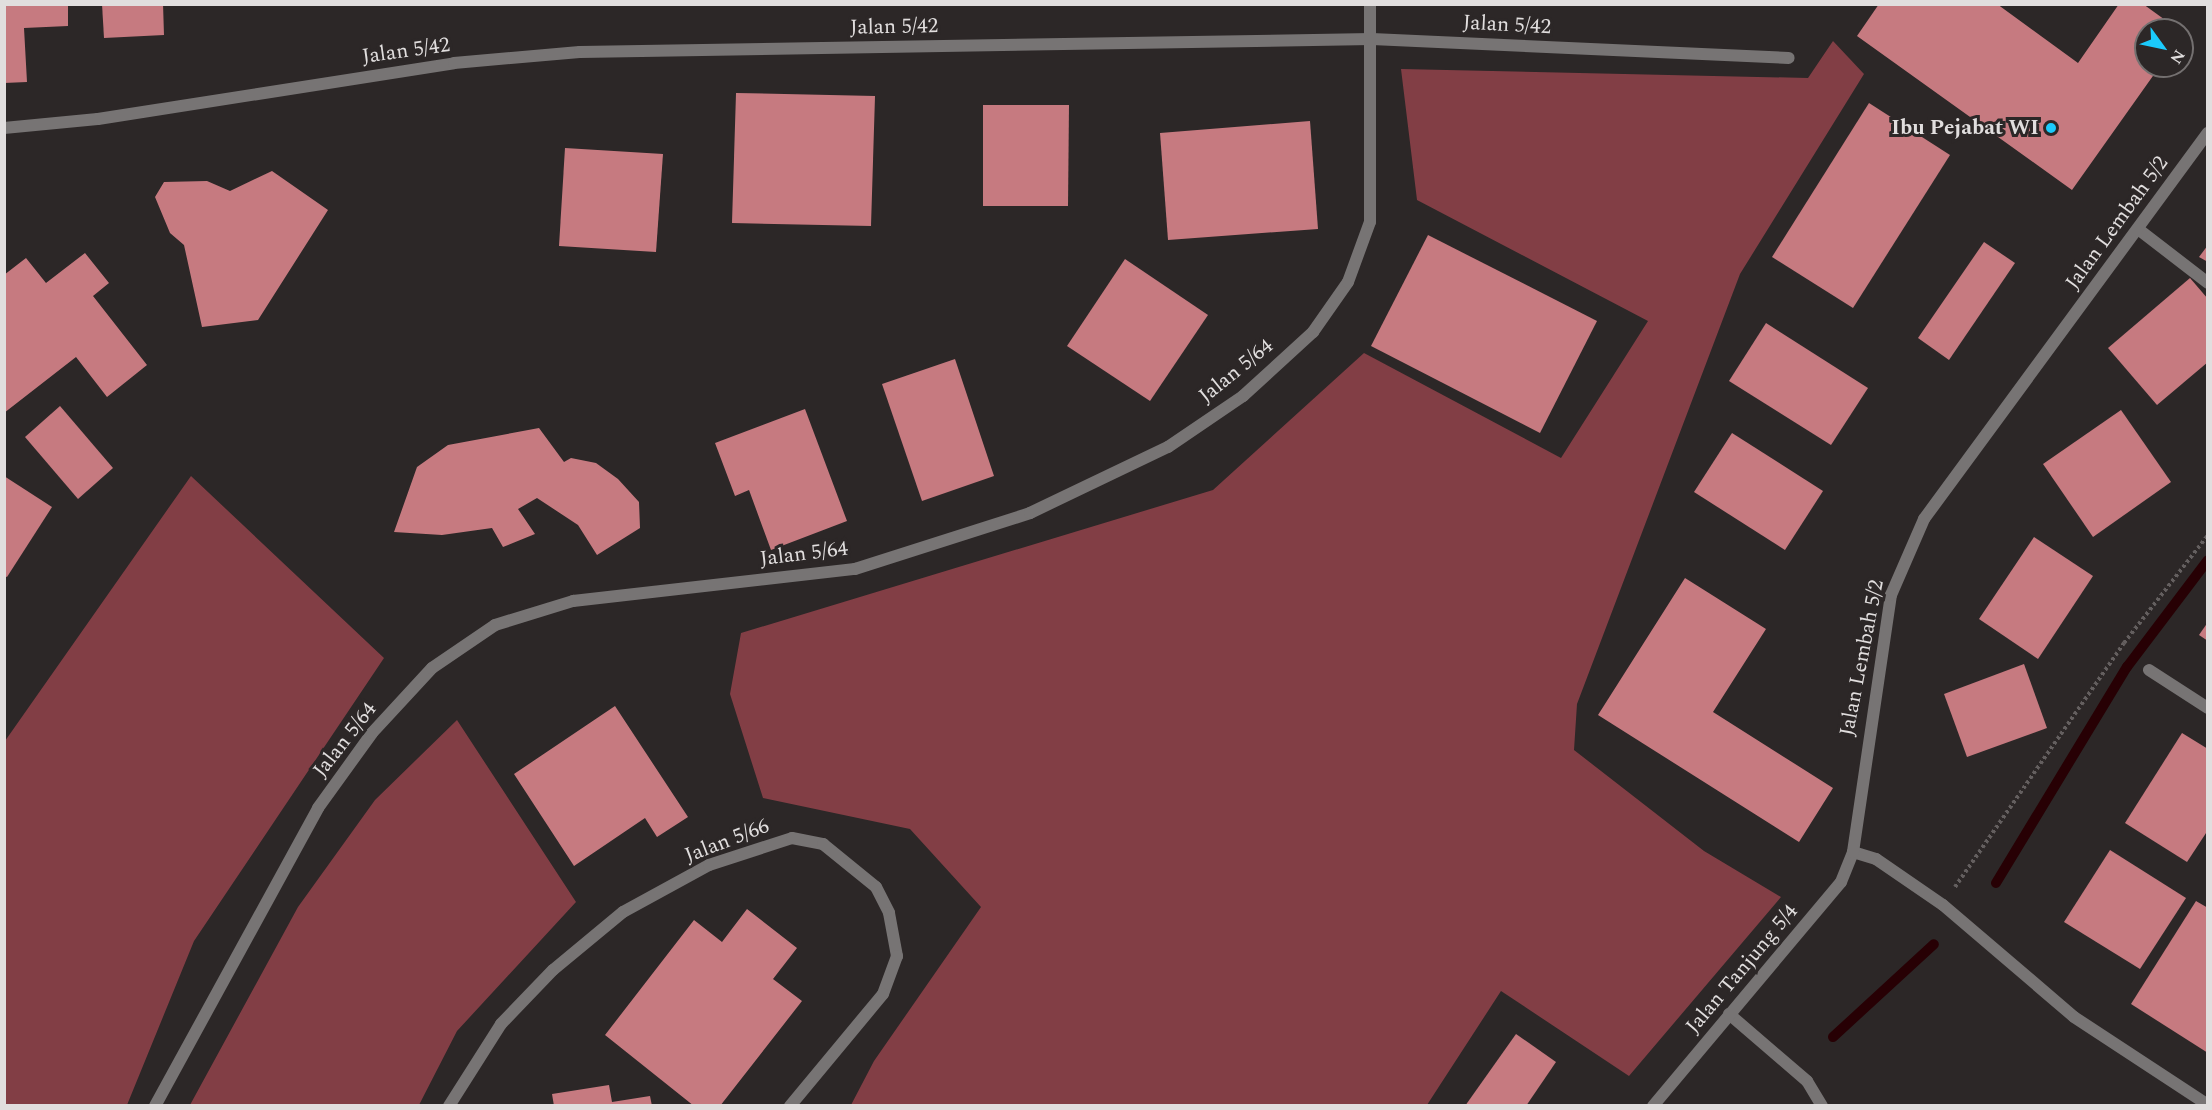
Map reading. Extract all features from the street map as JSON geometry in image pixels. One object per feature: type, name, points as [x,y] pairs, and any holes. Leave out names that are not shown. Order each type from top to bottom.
[{"type":"street","name":"Jalan 5/64","points":[[155,1106],[318,808],[372,733],[432,668],[495,625],[573,601],[855,569],[1030,513],[1168,447],[1243,396],[1313,332],[1348,282],[1370,222],[1372,39],[1370,4]]},
{"type":"street","name":"Jalan 5/42","points":[[4,128],[98,119],[454,63],[580,52],[1372,39],[1789,58]]},
{"type":"street","name":"Jalan Lembah 5/2","points":[[1853,852],[1885,628],[1904,556],[1924,519],[2208,132]]},
{"type":"street","points":[[2138,229],[2208,283]]},
{"type":"street","points":[[2149,670],[2208,708]]},
{"type":"street","name":"Jalan 5/66","points":[[449,1106],[501,1024],[553,970],[623,912],[710,865],[792,838],[823,844],[876,887],[889,913],[897,956],[883,994],[790,1106]]},
{"type":"street","points":[[1853,852],[1876,859],[1942,905],[2074,1017],[2208,1105]]},
{"type":"street","name":"Jalan Tanjung 5/4","points":[[1653,1106],[1840,882],[1853,852]]},
{"type":"street","points":[[1730,1014],[1807,1081],[1822,1106]]},
{"type":"path","points":[[1942,905],[2124,644],[2208,535]]},
{"type":"shaded area","points":[[1833,41],[1864,74],[1740,274],[1577,704],[1574,750],[1704,851],[1781,897],[1629,1076],[1501,991],[1427,1105],[851,1105],[874,1061],[981,907],[910,829],[763,798],[730,694],[741,633],[1213,490],[1364,353],[1561,458],[1648,321],[1417,200],[1401,69],[1808,78]]},
{"type":"shaded area","points":[[191,476],[384,658],[194,941],[127,1105],[5,1105],[5,741]]},
{"type":"shaded area","points":[[457,720],[576,902],[457,1031],[419,1105],[190,1105],[298,907],[375,800]]},
{"type":"building","points":[[4,4],[68,4],[68,26],[24,28],[27,82],[4,83]]},
{"type":"building","points":[[102,4],[163,4],[164,35],[104,38]]},
{"type":"building","name":"Ibu Pejabat WI","points":[[1879,4],[1997,4],[2078,63],[2119,4],[2143,4],[2162,18],[2134,18],[2134,78],[2151,78],[2072,190],[1857,36]]},
{"type":"building","points":[[736,93],[875,96],[871,226],[732,223]]},
{"type":"building","points":[[1869,103],[1950,155],[1853,308],[1772,257]]},
{"type":"building","points":[[983,105],[1069,105],[1068,206],[983,206]]},
{"type":"building","points":[[1310,121],[1318,229],[1168,240],[1160,133]]},
{"type":"building","points":[[565,148],[663,154],[656,252],[559,246]]},
{"type":"building","points":[[272,171],[328,210],[258,320],[202,327],[184,245],[170,233],[155,197],[164,182],[207,181],[230,191]]},
{"type":"building","points":[[1428,235],[1597,321],[1540,433],[1371,346]]},
{"type":"building","points":[[1984,242],[2015,263],[1949,360],[1918,338]]},
{"type":"building","points":[[2208,245],[2208,262],[2199,257]]},
{"type":"building","points":[[85,253],[109,283],[93,296],[147,365],[107,397],[76,357],[4,413],[4,275],[26,258],[46,283]]},
{"type":"building","points":[[1125,259],[1208,315],[1150,401],[1067,346]]},
{"type":"building","points":[[2190,278],[2208,299],[2208,362],[2157,405],[2108,348]]},
{"type":"building","points":[[1766,323],[1868,388],[1831,445],[1729,381]]},
{"type":"building","points":[[955,359],[994,476],[922,501],[882,384]]},
{"type":"building","points":[[60,406],[113,468],[78,499],[25,437]]},
{"type":"building","points":[[805,409],[847,521],[771,550],[749,490],[735,496],[715,443]]},
{"type":"building","points":[[2121,410],[2171,482],[2093,537],[2043,464]]},
{"type":"building","points":[[539,428],[564,462],[571,458],[596,463],[618,479],[639,502],[640,528],[597,555],[578,525],[537,498],[518,509],[535,534],[503,547],[492,528],[442,535],[394,532],[417,467],[448,445]]},
{"type":"building","points":[[1732,433],[1823,491],[1785,550],[1694,492]]},
{"type":"building","points":[[4,476],[52,507],[7,577],[4,576]]},
{"type":"building","points":[[2034,537],[2093,576],[2038,659],[1979,619]]},
{"type":"building","points":[[1685,578],[1766,629],[1713,712],[1833,788],[1799,842],[1598,715]]},
{"type":"building","points":[[2208,622],[2208,641],[2199,635]]},
{"type":"building","points":[[2024,664],[2047,728],[1967,757],[1944,694]]},
{"type":"building","points":[[615,706],[688,817],[657,837],[645,818],[574,866],[514,774]]},
{"type":"building","points":[[2182,733],[2208,749],[2208,830],[2187,862],[2125,823]]},
{"type":"building","points":[[2110,850],[2186,898],[2140,969],[2064,922]]},
{"type":"building","points":[[2196,901],[2208,908],[2208,1053],[2131,1004]]},
{"type":"building","points":[[747,909],[797,948],[773,979],[802,1001],[720,1106],[694,1106],[605,1035],[694,920],[722,942]]},
{"type":"building","points":[[1516,1034],[1556,1062],[1526,1106],[1465,1106]]},
{"type":"building","points":[[609,1085],[612,1102],[650,1096],[652,1106],[554,1106],[552,1094]]},
{"type":"waterway","points":[[1996,883],[2127,667],[2208,560]]},
{"type":"waterway","points":[[1833,1037],[1934,944]]},
{"type":"place","name":"Ibu Pejabat WI","points":[[2051,128]]}]
